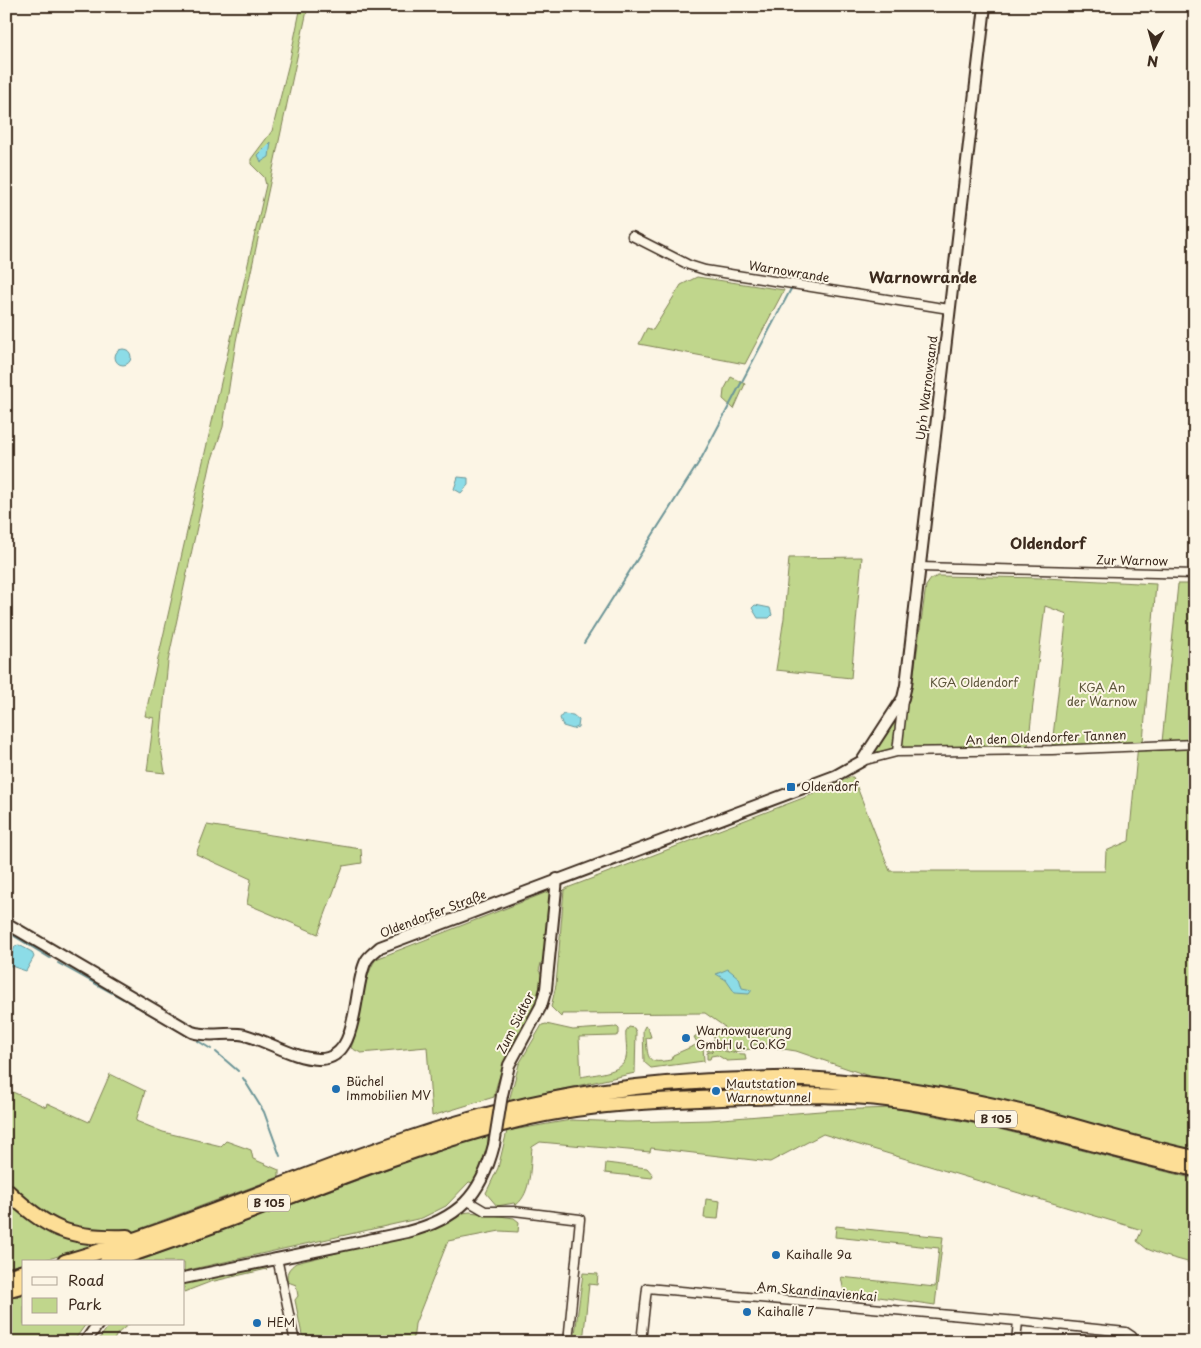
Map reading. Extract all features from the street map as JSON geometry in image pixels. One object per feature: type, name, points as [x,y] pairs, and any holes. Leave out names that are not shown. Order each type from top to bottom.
[{"type":"highway","name":"B 105","points":[[71,1260],[143,1237],[352,1159],[448,1126],[508,1109],[571,1096],[650,1084],[794,1079],[924,1093],[1036,1116],[1195,1158]]},
{"type":"highway","name":"B 105","points":[[112,1260],[349,1174],[476,1131],[571,1109],[650,1102],[793,1096],[887,1099],[1008,1121],[1195,1169]]},
{"type":"highway","points":[[6,1190],[30,1213],[63,1231],[98,1238],[143,1237]]},
{"type":"highway","points":[[6,1277],[22,1273]]},
{"type":"highway","points":[[6,1290],[22,1286]]},
{"type":"street","name":"Up’n Warnowsand","points":[[862,761],[903,698],[985,6]]},
{"type":"street","name":"Warnowrande","points":[[632,236],[689,265],[704,270],[949,309]]},
{"type":"street","name":"Zur Warnow","points":[[920,567],[1195,574]]},
{"type":"street","points":[[897,752],[903,698]]},
{"type":"street","name":"An den Oldendorfer Tannen","points":[[862,761],[897,752],[1052,750],[1195,744]]},
{"type":"street","name":"Oldendorfer Straße","points":[[6,923],[192,1032],[204,1035],[240,1034],[300,1056],[326,1059],[338,1054],[343,1049],[349,1032],[362,970],[370,955],[380,948],[557,879],[835,776],[862,761]]},
{"type":"street","name":"Zum Südtor","points":[[185,1278],[418,1230],[444,1219],[468,1201],[485,1175],[494,1145],[502,1095],[511,1059],[541,1006],[546,989],[557,879]]},
{"type":"street","points":[[468,1201],[485,1211],[514,1211],[580,1219],[568,1342]]},
{"type":"street","points":[[277,1258],[295,1342]]},
{"type":"street","name":"Am Skandinavienkai","points":[[641,1342],[647,1288],[1018,1321]]},
{"type":"street","points":[[1016,1342],[1018,1321],[1126,1332],[1132,1336],[1135,1342]]},
{"type":"street","points":[[86,1341],[97,1326]]},
{"type":"green space","points":[[301,6],[308,6],[236,341],[223,427],[211,462],[168,661],[160,742],[165,773],[147,771],[154,718],[145,716],[266,185],[264,177],[251,164],[251,159],[272,131]]},
{"type":"green space","points":[[697,277],[784,290],[745,364],[639,344],[647,328],[653,330],[681,285]]},
{"type":"green space","points":[[731,377],[745,384],[734,409],[723,399],[724,390]]},
{"type":"green space","points":[[862,557],[851,678],[776,670],[784,618],[789,558]]},
{"type":"green space","points":[[938,576],[1045,578],[1156,584],[1143,742],[1162,742],[1178,584],[1195,584],[1195,1151],[907,1083],[904,1080],[904,1083],[872,1077],[796,1051],[777,1048],[776,1044],[753,1045],[751,1049],[731,1052],[721,1047],[708,1046],[707,1044],[715,1039],[712,1033],[725,1027],[705,1013],[562,1014],[561,1017],[551,1007],[556,985],[564,890],[824,790],[849,777],[853,777],[890,871],[1105,871],[1106,851],[1129,841],[1138,744],[1052,745],[1067,614],[1045,606],[1028,746],[901,750],[906,707],[912,687],[926,586],[931,579]]},
{"type":"green space","points":[[898,712],[895,747],[892,751],[870,756]]},
{"type":"green space","points":[[207,825],[361,849],[362,863],[343,866],[318,934],[247,904],[251,879],[196,854]]},
{"type":"green space","points":[[550,891],[553,894],[546,960],[541,963],[539,971],[543,976],[539,992],[504,1067],[494,1097],[432,1116],[427,1047],[361,1053],[351,1048],[364,989],[371,967],[376,959]]},
{"type":"green space","points":[[546,1024],[573,1030],[617,1027],[619,1029],[619,1034],[616,1036],[579,1037],[581,1077],[614,1070],[624,1063],[627,1055],[626,1031],[629,1027],[634,1028],[636,1032],[635,1073],[509,1101],[519,1064],[542,1025]]},
{"type":"green space","points":[[645,1026],[648,1028],[651,1037],[646,1038],[648,1056],[653,1061],[671,1060],[673,1055],[698,1044],[694,1037],[697,1035],[703,1045],[704,1061],[651,1068],[644,1062],[643,1030]]},
{"type":"green space","points":[[707,1048],[745,1054],[746,1060],[727,1061],[717,1055],[707,1059],[707,1053],[713,1051],[707,1051]]},
{"type":"green space","points":[[110,1074],[145,1091],[136,1121],[163,1132],[221,1146],[226,1141],[251,1150],[253,1159],[279,1170],[279,1177],[119,1235],[60,1227],[6,1184],[6,1089],[46,1107],[47,1103],[89,1122]]},
{"type":"green space","points":[[893,1108],[983,1125],[1195,1179],[1195,1264],[1147,1249],[1137,1241],[1142,1230],[823,1134],[770,1162],[651,1148],[650,1152],[540,1142],[532,1147],[528,1186],[521,1200],[516,1205],[514,1203],[497,1206],[486,1193],[498,1168],[507,1131],[571,1120],[627,1122],[710,1120],[833,1110]]},
{"type":"green space","points":[[488,1135],[487,1153],[474,1183],[469,1182],[446,1206],[422,1218],[185,1271],[185,1260],[141,1260],[417,1158]]},
{"type":"green space","points":[[606,1163],[647,1168],[653,1175],[652,1178],[605,1173]]},
{"type":"green space","points":[[6,1194],[28,1216],[106,1243],[44,1260],[22,1260],[22,1265],[6,1269]]},
{"type":"green space","points":[[706,1199],[720,1201],[718,1219],[704,1218]]},
{"type":"green space","points":[[470,1212],[514,1218],[519,1222],[518,1232],[500,1231],[448,1241],[415,1324],[413,1342],[342,1338],[307,1339],[302,1335],[295,1300],[298,1296],[296,1285],[288,1282],[287,1279],[288,1271],[296,1263],[433,1229],[462,1213]]},
{"type":"green space","points":[[836,1226],[943,1237],[935,1305],[844,1292],[841,1277],[935,1287],[939,1248],[835,1237]]},
{"type":"green space","points":[[242,1269],[267,1269],[210,1282],[185,1292],[185,1282]]},
{"type":"green space","points":[[583,1273],[598,1274],[597,1285],[589,1284],[583,1342],[574,1342]]},
{"type":"green space","points":[[22,1295],[22,1326],[85,1326],[73,1342],[6,1342],[6,1299]]},
{"type":"green space","points":[[109,1326],[127,1326],[117,1334],[113,1342],[97,1342]]},
{"type":"water","points":[[271,142],[269,157],[261,162],[258,155]]},
{"type":"water","points":[[123,349],[129,351],[131,357],[129,363],[123,365],[117,363],[115,357],[117,351]]},
{"type":"water","points":[[458,477],[468,478],[468,485],[461,493],[454,489]]},
{"type":"water","points":[[755,605],[770,608],[772,615],[769,618],[758,618],[752,608]]},
{"type":"water","points":[[563,714],[573,715],[579,720],[578,727],[573,729],[563,726],[560,718]]},
{"type":"water","points":[[19,945],[32,952],[34,957],[26,971],[8,965],[15,946]]},
{"type":"water","points":[[728,969],[739,978],[742,988],[752,990],[749,994],[735,993],[726,980],[716,974]]},
{"type":"waterway","points":[[584,643],[701,459],[792,287]]},
{"type":"waterway","points":[[6,931],[50,958]]},
{"type":"waterway","points":[[58,963],[123,999]]},
{"type":"waterway","points":[[128,1002],[137,1007]]},
{"type":"waterway","points":[[141,1009],[160,1020]]},
{"type":"waterway","points":[[166,1023],[179,1031]]},
{"type":"waterway","points":[[184,1034],[188,1036]]},
{"type":"waterway","points":[[198,1041],[211,1049]]},
{"type":"waterway","points":[[216,1052],[238,1071]]},
{"type":"waterway","points":[[243,1078],[264,1112],[280,1156]]},
{"type":"place","name":"Oldendorf","points":[[791,787]]},
{"type":"place","name":"Warnowquerung GmbH u. Co.KG","points":[[686,1038]]},
{"type":"place","name":"Büchel Immobilien MV","points":[[336,1089]]},
{"type":"place","name":"Mautstation Warnowtunnel","points":[[716,1091]]},
{"type":"place","name":"Kaihalle 9a","points":[[776,1255]]},
{"type":"place","name":"Kaihalle 7","points":[[747,1312]]},
{"type":"place","name":"HEM","points":[[257,1323]]},
{"type":"district","name":"Warnowrande","points":[[923,278]]},
{"type":"district","name":"Oldendorf","points":[[1048,544]]},
{"type":"park label","name":"KGA Oldendorf","points":[[974,683]]},
{"type":"park label","name":"KGA An der Warnow","points":[[1102,695]]}]
